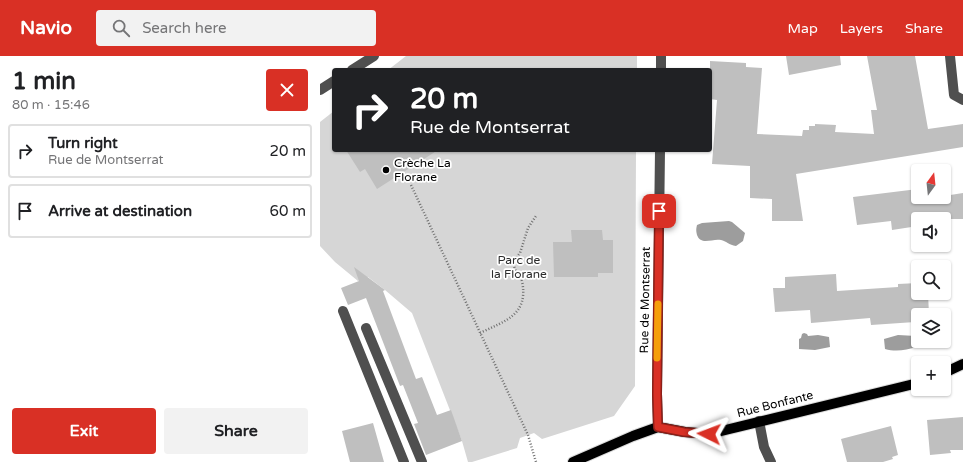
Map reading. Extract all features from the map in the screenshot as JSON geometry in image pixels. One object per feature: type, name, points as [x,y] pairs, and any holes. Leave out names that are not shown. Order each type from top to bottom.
[{"type":"main road","points":[[951,370],[963,364]]},
{"type":"main road","name":"Rue Bonfante","points":[[658,427],[684,432],[709,434],[911,385]]},
{"type":"main road","points":[[573,462],[658,427]]},
{"type":"street","points":[[355,68],[374,56]]},
{"type":"street","points":[[661,56],[661,68]]},
{"type":"street","points":[[950,56],[954,95],[963,100]]},
{"type":"street","points":[[320,90],[332,83]]},
{"type":"street","name":"Rue de Montserrat","points":[[658,427],[657,394],[660,152]]},
{"type":"street","points":[[343,311],[404,462]]},
{"type":"street","points":[[366,328],[422,462]]},
{"type":"street","points":[[759,421],[764,447],[771,462]]},
{"type":"path","points":[[411,185],[528,435],[536,462]]},
{"type":"path","points":[[480,333],[511,317],[521,307],[524,292],[522,279],[515,270],[513,261],[520,253],[528,228],[536,216]]},
{"type":"green space","points":[[406,56],[637,56],[637,68],[391,68]]},
{"type":"green space","name":"Parc de la Florane","points":[[332,113],[332,152],[636,152],[635,386],[614,416],[542,439],[534,433],[520,438],[517,448],[468,462],[462,441],[412,313],[368,277],[358,281],[335,262],[320,246],[320,122]]},
{"type":"shaded area","points":[[729,221],[745,233],[743,241],[736,246],[721,240],[704,241],[697,235],[697,225],[702,223]]},
{"type":"shaded area","points":[[804,333],[808,336],[818,335],[829,337],[830,347],[815,350],[799,349],[799,339]]},
{"type":"shaded area","points":[[898,335],[911,336],[911,348],[913,348],[901,350],[885,349],[884,339]]},
{"type":"building","points":[[786,56],[840,56],[841,65],[789,75]]},
{"type":"building","points":[[867,56],[915,56],[928,129],[963,124],[963,147],[796,174],[803,221],[772,221],[772,199],[750,198],[750,166],[712,164],[717,100],[712,99],[712,68],[710,68],[710,61],[746,63],[746,67],[762,68],[757,134],[802,136],[803,130],[809,130],[809,126],[815,126],[815,124],[836,125],[835,132],[874,134],[871,110],[877,110]]},
{"type":"building","name":"Crèche La Florane","points":[[347,152],[435,152],[377,189],[365,169],[360,172]]},
{"type":"building","points":[[911,190],[911,204],[951,204],[951,195],[963,193],[963,219],[951,219],[951,212],[911,212],[911,227],[892,230],[891,221],[857,225],[853,197]]},
{"type":"building","points":[[571,230],[602,230],[603,240],[613,240],[613,273],[598,273],[598,277],[554,277],[553,242],[572,242]]},
{"type":"building","points":[[354,267],[385,290],[383,291],[416,379],[422,377],[437,415],[451,410],[462,441],[426,455],[414,424],[418,423],[403,385],[400,386],[366,298],[348,305],[341,288],[359,281]]},
{"type":"building","points":[[836,274],[837,291],[898,287],[898,284],[911,283],[911,300],[928,300],[929,308],[911,308],[911,322],[871,325],[870,318],[811,323],[810,310],[775,312],[773,288],[785,288],[785,277]]},
{"type":"building","points":[[963,417],[963,450],[950,450],[951,453],[930,455],[927,420]]},
{"type":"building","points":[[373,423],[384,462],[350,462],[342,431]]},
{"type":"building","points":[[891,426],[898,455],[892,457],[893,459],[883,462],[847,462],[841,439]]},
{"type":"slow traffic","points":[[657,358],[658,304]]},
{"type":"place","name":"Crèche La Florane","points":[[386,170]]},
{"type":"route","points":[[659,211],[658,427],[684,432],[709,434]]}]
